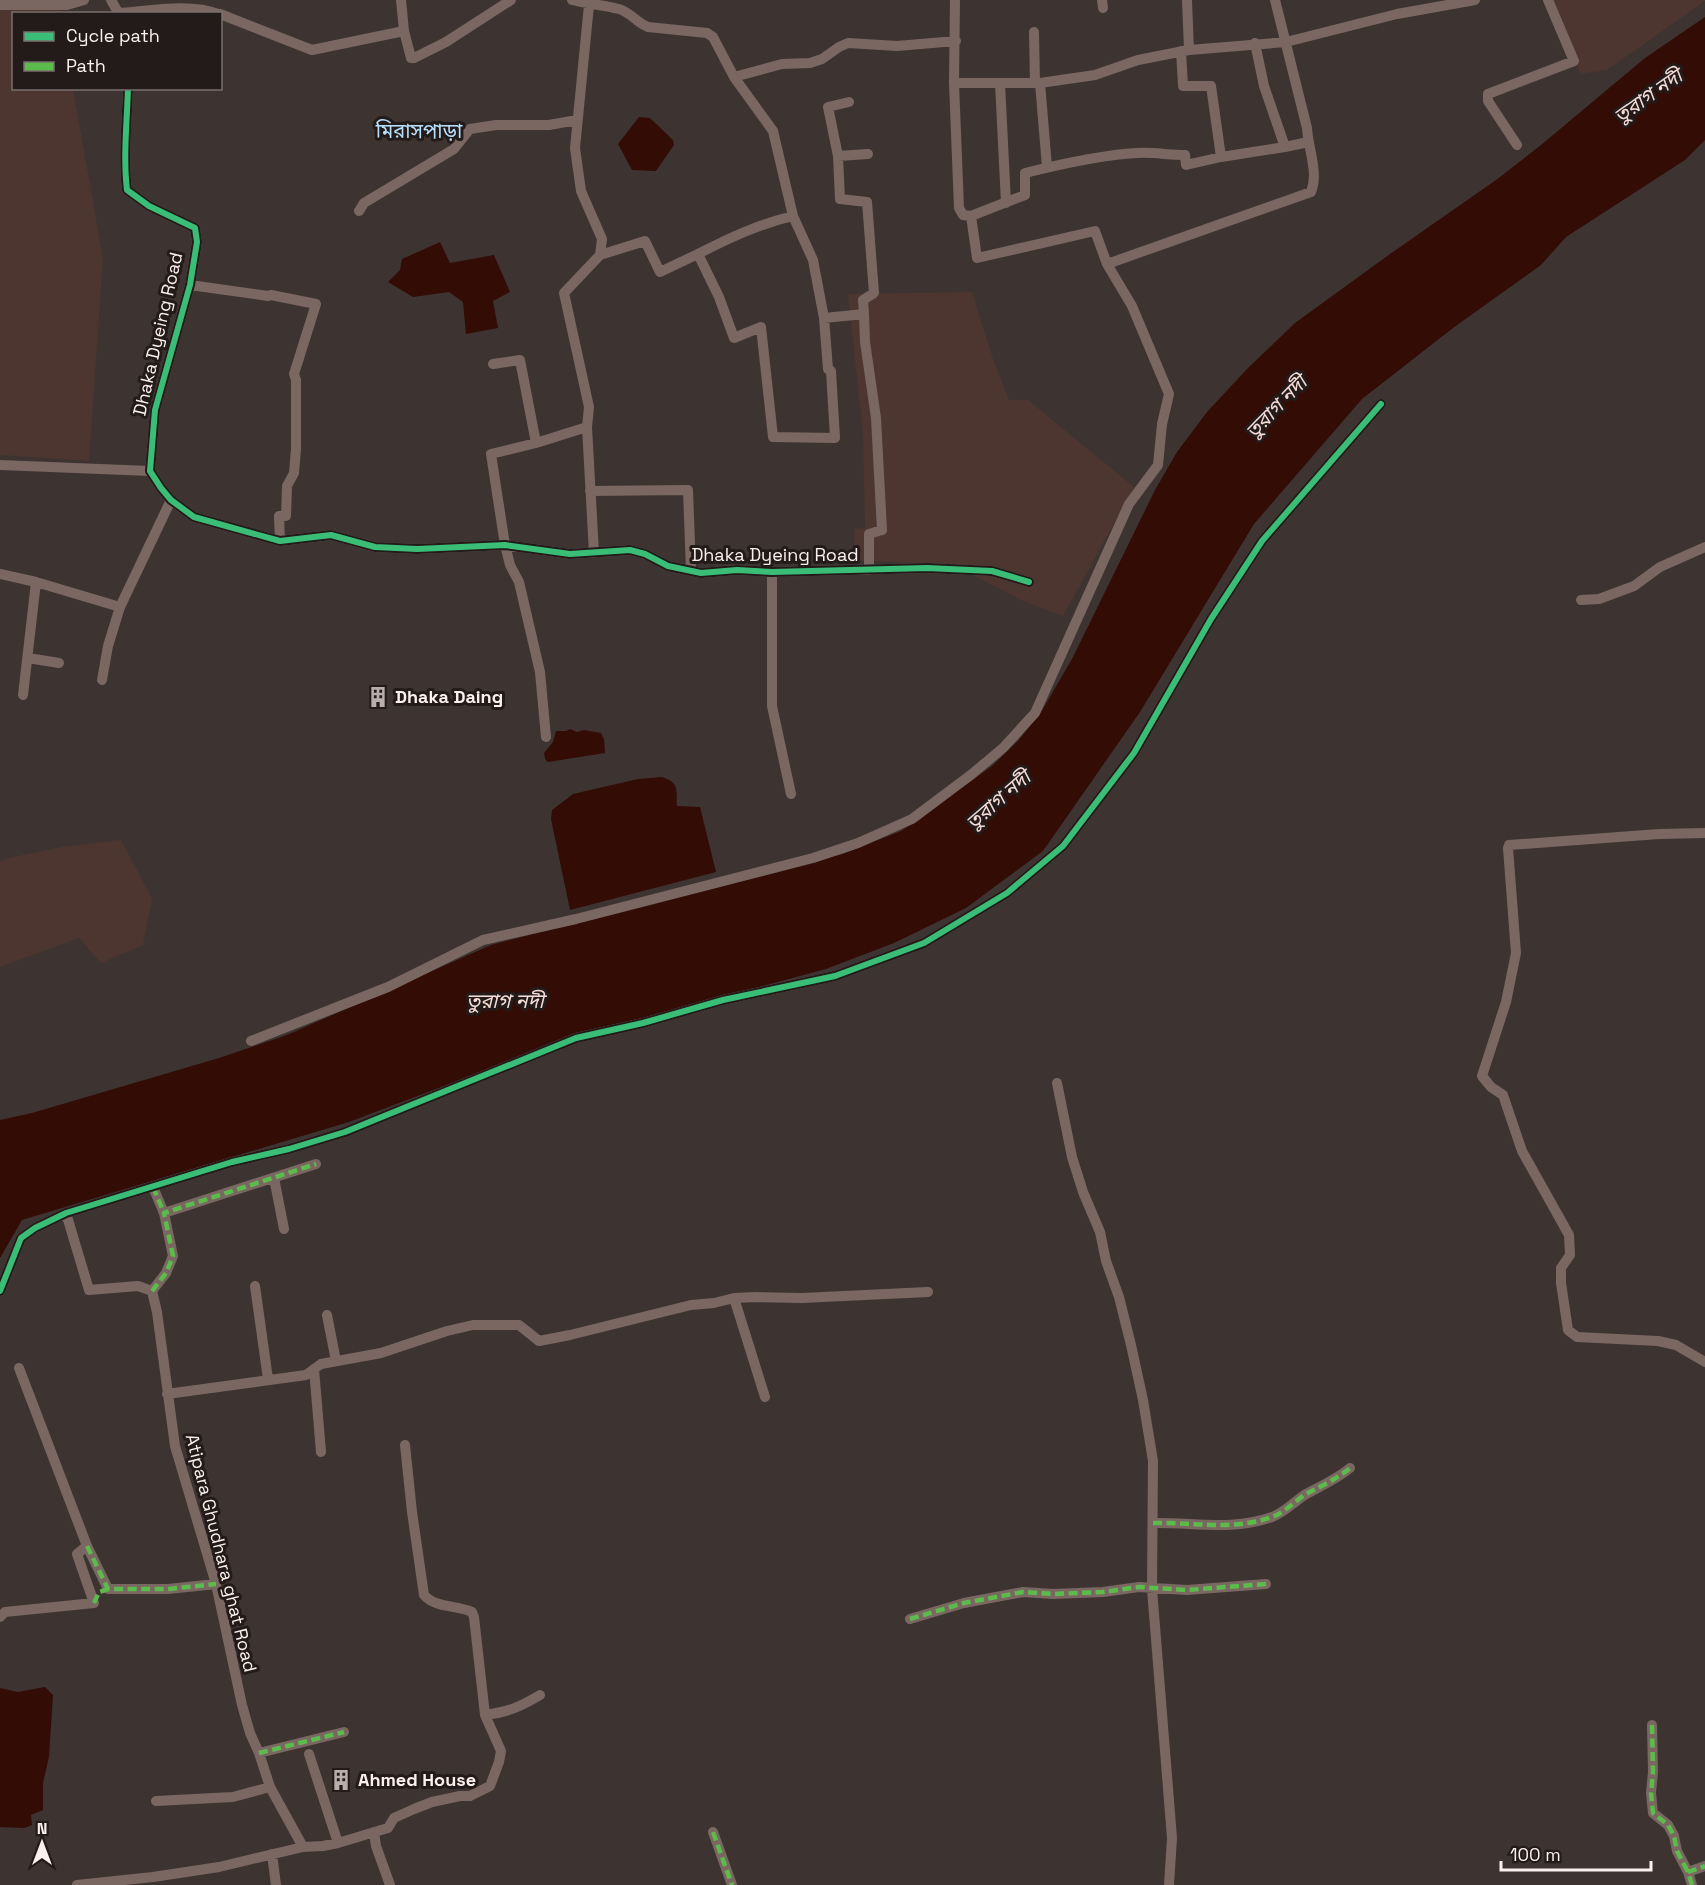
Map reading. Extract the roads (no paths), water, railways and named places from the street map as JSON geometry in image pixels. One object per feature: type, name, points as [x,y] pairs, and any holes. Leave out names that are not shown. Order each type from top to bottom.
[{"type":"street","points":[[0,5],[67,5],[84,0]]},
{"type":"street","points":[[401,0],[404,32],[411,57],[417,58],[511,0]]},
{"type":"street","points":[[572,0],[589,5],[621,9],[639,24],[648,27],[708,33],[713,37],[734,77],[774,131],[793,216],[813,260],[824,318],[828,369],[831,371],[835,438],[773,437],[761,327],[734,338],[719,297],[698,254]]},
{"type":"street","points":[[955,0],[954,83],[958,208],[963,215],[971,216],[1026,195],[1025,173],[1047,167],[1137,153],[1185,155],[1186,165],[1308,142]]},
{"type":"street","points":[[1187,0],[1183,86],[1211,86],[1221,157]]},
{"type":"street","points":[[1107,264],[1311,192],[1315,180],[1307,128],[1275,0]]},
{"type":"street","points":[[1517,146],[1488,101],[1488,94],[1575,61],[1548,0]]},
{"type":"street","points":[[954,83],[1038,83],[1095,75],[1138,60],[1185,50],[1286,42],[1397,14],[1471,1]]},
{"type":"street","points":[[589,5],[574,148],[581,191],[602,239],[600,255]]},
{"type":"street","points":[[132,12],[186,8],[214,12]]},
{"type":"street","points":[[222,15],[312,50],[404,32]]},
{"type":"street","points":[[1034,32],[1047,167]]},
{"type":"street","points":[[734,77],[782,64],[816,61],[848,44],[897,46],[956,41]]},
{"type":"street","points":[[1255,43],[1264,86],[1285,147]]},
{"type":"street","points":[[1000,83],[1006,203]]},
{"type":"street","name":"Dhaka Dyeing Road","points":[[128,90],[127,145],[124,167],[128,190],[149,206],[195,228],[197,242],[190,285],[155,410],[150,471],[171,500],[194,517],[280,541],[331,535],[375,547],[417,549],[505,545],[570,554],[630,550],[645,554],[668,566],[701,573],[737,570],[772,572],[927,568],[993,571],[1029,582]]},
{"type":"street","points":[[849,102],[828,107],[838,156],[840,199],[867,202],[874,292],[863,300],[865,342],[876,418],[882,530],[869,534],[869,570]]},
{"type":"street","points":[[359,211],[364,203],[454,149],[470,129],[496,125],[549,125],[577,120]]},
{"type":"street","points":[[838,156],[868,154]]},
{"type":"street","points":[[594,553],[587,427],[589,407],[564,293],[600,255],[645,242],[660,272],[734,235],[793,216]]},
{"type":"street","points":[[251,1041],[388,987],[483,940],[576,919],[813,858],[858,843],[912,819],[1003,748],[1035,713],[1129,504],[1158,465],[1162,424],[1169,394],[1132,306],[1107,264],[1095,231],[977,258],[971,216]]},
{"type":"street","points":[[190,285],[271,295],[316,304],[294,374],[296,381],[294,473],[287,486],[286,516],[279,516],[280,541]]},
{"type":"street","points":[[824,318],[864,314]]},
{"type":"street","points":[[493,364],[520,360],[536,443]]},
{"type":"street","points":[[0,1291],[21,1238],[35,1228],[66,1213],[232,1162],[289,1149],[345,1132],[576,1038],[643,1023],[763,990],[835,976],[924,942],[1007,893],[1063,846],[1134,753],[1211,619],[1262,541],[1381,404]]},
{"type":"street","points":[[546,737],[540,672],[519,582],[510,565],[505,545],[491,454],[587,427]]},
{"type":"street","points":[[0,465],[150,471]]},
{"type":"street","points":[[590,491],[688,490],[691,571]]},
{"type":"street","points":[[102,680],[108,646],[120,607],[171,500]]},
{"type":"street","points":[[1581,600],[1599,599],[1634,586],[1660,567],[1705,547]]},
{"type":"street","points":[[772,572],[772,706],[791,794]]},
{"type":"street","points":[[0,574],[36,582],[120,607]]},
{"type":"street","points":[[23,695],[36,582]]},
{"type":"street","points":[[28,658],[59,663]]},
{"type":"street","points":[[1705,834],[1659,834],[1509,845],[1516,952],[1506,1002],[1482,1076],[1491,1087],[1503,1095],[1522,1151],[1569,1235],[1570,1255],[1561,1268],[1568,1330],[1577,1337],[1628,1338],[1676,1345],[1705,1362]]},
{"type":"street","points":[[1057,1083],[1072,1158],[1100,1232],[1106,1261],[1119,1297],[1143,1400],[1154,1461],[1152,1589],[1172,1838],[1169,1885]]},
{"type":"street","points":[[164,1213],[316,1164]]},
{"type":"street","points":[[274,1178],[284,1229]]},
{"type":"street","points":[[66,1213],[89,1290],[138,1286],[152,1291],[166,1273],[173,1256],[164,1213],[153,1187]]},
{"type":"street","points":[[255,1286],[268,1379]]},
{"type":"street","name":"Atipara Ghudhara ghat Road","points":[[152,1291],[157,1312],[175,1446],[216,1584],[242,1705],[270,1787],[303,1847]]},
{"type":"street","points":[[167,1394],[306,1375],[321,1364],[381,1353],[447,1331],[473,1325],[519,1325],[539,1341],[691,1305],[734,1298],[802,1298],[928,1292]]},
{"type":"street","points":[[734,1298],[765,1397]]},
{"type":"street","points":[[327,1315],[336,1361]]},
{"type":"street","points":[[19,1368],[87,1546],[108,1589]]},
{"type":"street","points":[[314,1369],[321,1452]]},
{"type":"street","points":[[77,1885],[219,1867],[303,1847],[338,1843],[388,1828],[394,1818],[432,1802],[470,1796],[490,1786],[501,1751],[485,1715],[472,1612],[432,1601],[424,1595],[405,1445]]},
{"type":"street","points":[[1153,1523],[1227,1525],[1250,1523],[1275,1517],[1303,1496],[1350,1468]]},
{"type":"street","points":[[87,1546],[77,1554],[94,1603]]},
{"type":"street","points":[[94,1603],[99,1593],[108,1589],[168,1589],[216,1584]]},
{"type":"street","points":[[910,1619],[964,1604],[1023,1593],[1103,1592],[1139,1587],[1187,1590],[1266,1584]]},
{"type":"street","points":[[0,1617],[5,1612],[94,1603]]},
{"type":"street","points":[[485,1715],[506,1713],[540,1695]]},
{"type":"street","points":[[1652,1725],[1653,1814],[1668,1825],[1692,1885]]},
{"type":"street","points":[[259,1753],[344,1732]]},
{"type":"street","points":[[309,1754],[338,1843]]},
{"type":"street","points":[[156,1801],[233,1797],[270,1787]]},
{"type":"street","points":[[374,1832],[376,1846],[390,1885]]},
{"type":"street","points":[[712,1832],[732,1885]]},
{"type":"street","points":[[272,1854],[276,1885]]},
{"type":"street","points":[[1688,1872],[1705,1866]]},
{"type":"water","name":"তুরাগ নদী","points":[[1705,17],[1705,140],[1685,160],[1566,237],[1541,265],[1453,328],[1362,399],[1254,524],[1140,712],[1043,851],[966,908],[894,943],[826,969],[568,1039],[349,1122],[22,1220],[0,1258],[0,1120],[32,1113],[219,1058],[287,1035],[491,945],[843,854],[901,831],[992,766],[1018,741],[1043,709],[1073,657],[1155,490],[1177,452],[1207,412],[1247,369],[1295,323],[1496,180],[1645,58]]},
{"type":"water","points":[[639,117],[650,118],[673,140],[674,145],[656,171],[632,170],[618,144]]},
{"type":"water","points":[[440,242],[450,263],[494,255],[510,292],[493,301],[498,328],[466,334],[463,302],[449,292],[413,297],[388,282],[400,270],[402,259]]},
{"type":"water","points":[[570,729],[577,732],[584,730],[601,733],[605,753],[548,762],[544,753],[553,742],[556,731]]},
{"type":"water","points":[[662,777],[672,782],[676,788],[677,806],[700,807],[716,872],[570,910],[551,819],[552,810],[573,794],[638,779]]},
{"type":"water","points":[[45,1687],[53,1695],[49,1757],[43,1783],[43,1810],[31,1815],[32,1825],[24,1828],[0,1827],[0,1688],[18,1692]]},
{"type":"place","name":"Dhaka Daing","points":[[378,697]]},
{"type":"place","name":"Ahmed House","points":[[341,1780]]},
{"type":"district","name":"মিরাসপাড়া","points":[[419,131]]}]
